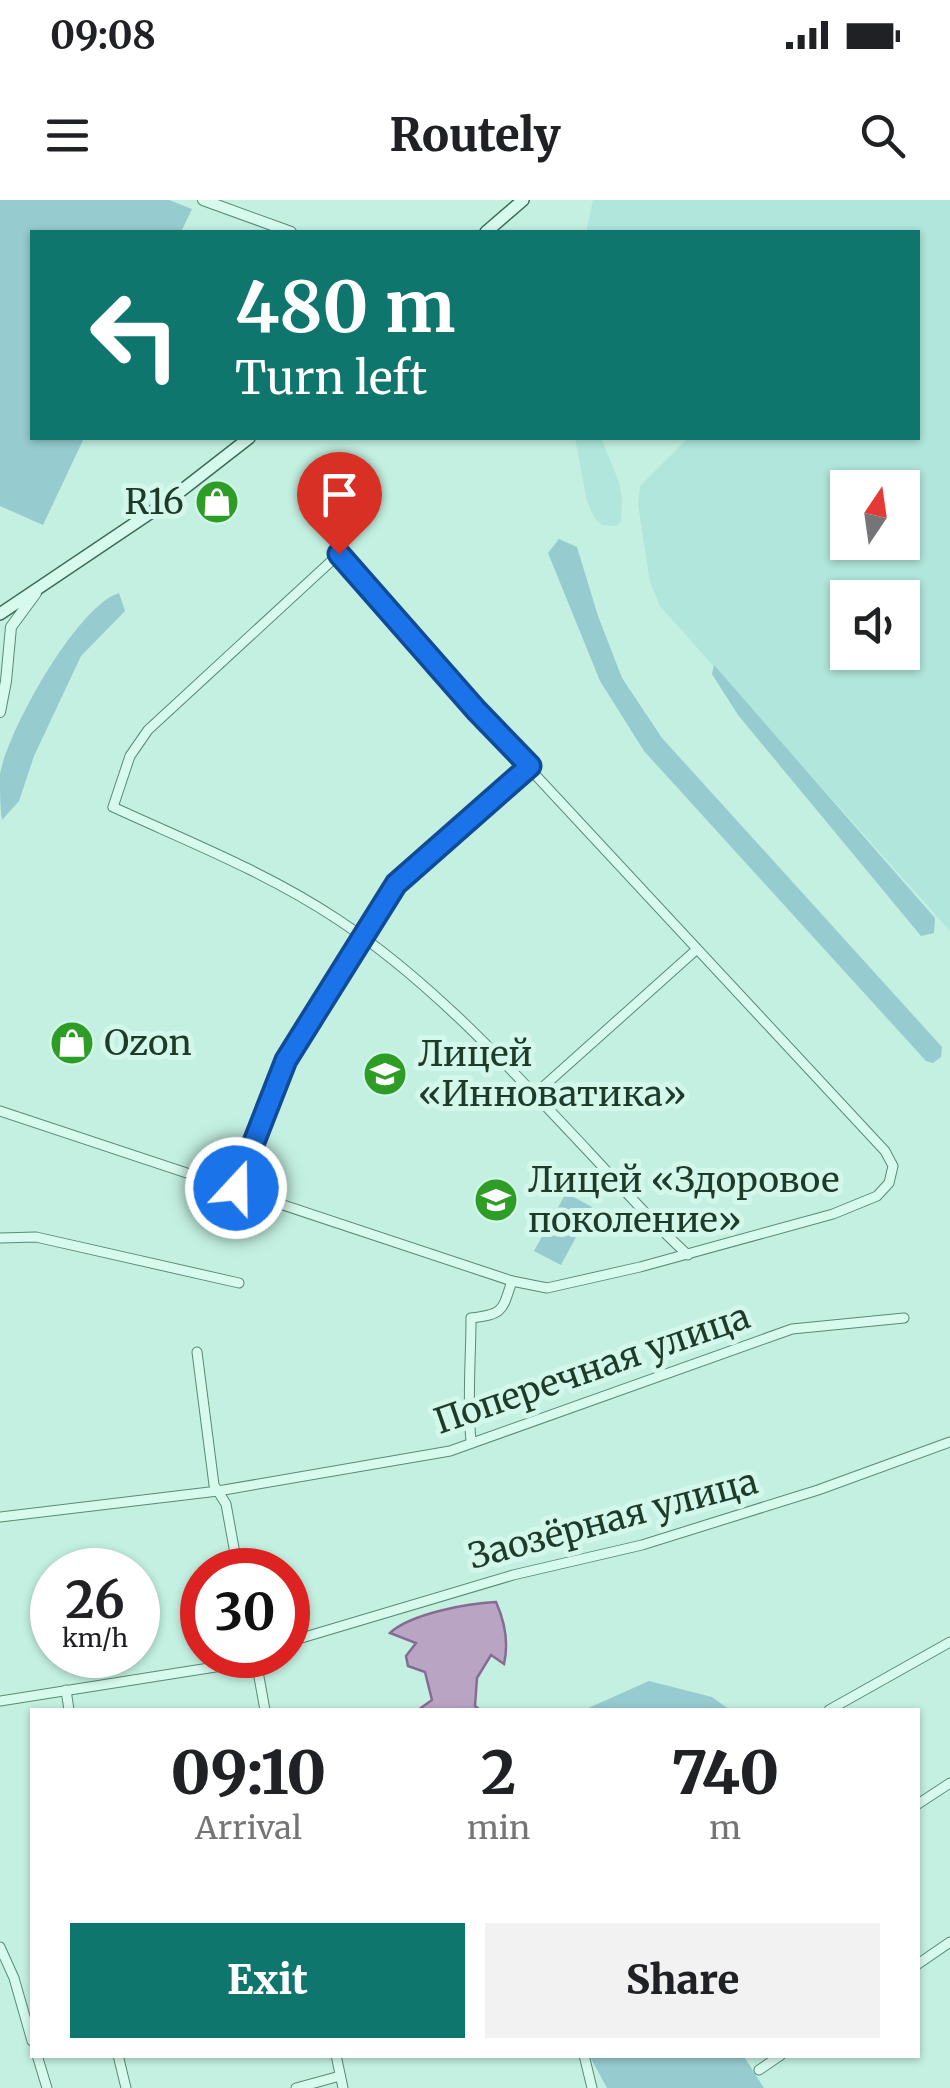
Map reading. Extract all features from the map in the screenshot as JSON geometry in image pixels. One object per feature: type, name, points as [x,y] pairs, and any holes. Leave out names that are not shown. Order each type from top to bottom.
[{"type":"main road","points":[[488,230],[523,200]]},
{"type":"main road","points":[[0,614],[168,501],[246,440]]},
{"type":"street","points":[[203,200],[286,230]]},
{"type":"street","points":[[0,1111],[512,1281],[546,1288],[688,1255],[857,1206],[877,1196],[890,1183],[893,1166],[885,1151],[476,710],[339,554],[148,730],[130,756],[112,807],[240,862],[338,920],[424,988],[534,1094],[688,1255]]},
{"type":"street","points":[[0,712],[10,627],[38,590]]},
{"type":"street","points":[[236,1188],[286,1060],[396,884],[530,766]]},
{"type":"street","points":[[534,1094],[696,950]]},
{"type":"street","points":[[0,1238],[36,1237],[239,1282]]},
{"type":"street","points":[[471,1442],[467,1402],[472,1376],[471,1318],[497,1314],[503,1309],[512,1281]]},
{"type":"street","name":"Поперечная улица","points":[[0,1517],[218,1491],[450,1451],[792,1329],[904,1318]]},
{"type":"street","points":[[197,1352],[214,1485],[226,1504],[234,1548]]},
{"type":"street","name":"Заозёрная улица","points":[[310,1635],[496,1580],[642,1545],[818,1490],[950,1442]]},
{"type":"street","points":[[833,1708],[950,1642]]},
{"type":"street","points":[[0,1701],[180,1672]]},
{"type":"street","points":[[259,1678],[265,1708]]},
{"type":"street","points":[[66,1690],[69,1708]]},
{"type":"street","points":[[920,1803],[950,1783]]},
{"type":"street","points":[[920,1963],[950,1942]]},
{"type":"street","points":[[0,1946],[30,2034]]},
{"type":"street","points":[[38,2058],[47,2088]]},
{"type":"street","points":[[119,2058],[126,2088]]},
{"type":"street","points":[[337,2058],[343,2088]]},
{"type":"street","points":[[585,2058],[592,2088]]},
{"type":"street","points":[[759,2070],[777,2058]]},
{"type":"street","points":[[34,2088],[42,2073]]},
{"type":"street","points":[[296,2088],[340,2076]]},
{"type":"shaded area","points":[[0,200],[169,200],[192,209],[182,230],[30,230],[30,440],[83,440],[43,525],[0,506]]},
{"type":"shaded area","points":[[593,200],[950,200],[950,931],[660,606],[650,582],[638,504],[640,486],[686,440],[920,440],[920,230],[586,230]]},
{"type":"shaded area","points":[[575,440],[602,440],[619,482],[621,521],[616,526],[602,525],[587,501]]},
{"type":"shaded area","points":[[559,539],[577,547],[622,678],[662,738],[942,1047],[941,1057],[933,1063],[926,1061],[644,751],[600,681],[548,553]]},
{"type":"shaded area","points":[[119,593],[125,611],[81,656],[34,756],[19,801],[2,820],[0,774],[30,701],[65,644],[102,603]]},
{"type":"shaded area","points":[[714,665],[935,918],[934,933],[921,936],[738,715],[712,674]]},
{"type":"shaded area","points":[[566,1193],[592,1207],[561,1265],[534,1251]]},
{"type":"shaded area","points":[[496,1602],[505,1632],[504,1664],[491,1655],[477,1678],[478,1708],[421,1708],[432,1700],[425,1672],[408,1666],[406,1656],[416,1643],[390,1633],[411,1620],[455,1607]]},
{"type":"shaded area","points":[[649,1681],[712,1697],[727,1708],[588,1708]]},
{"type":"shaded area","points":[[591,2058],[745,2058],[764,2088],[607,2088]]},
{"type":"place","name":"R16","points":[[217,502]]},
{"type":"place","name":"Ozon","points":[[72,1043]]},
{"type":"place","name":"Лицей «Инноватика»","points":[[385,1074]]},
{"type":"place","name":"Лицей «Здоровое поколение»","points":[[496,1200]]},
{"type":"route","points":[[236,1188],[286,1060],[396,884],[530,766],[339,554]]}]
